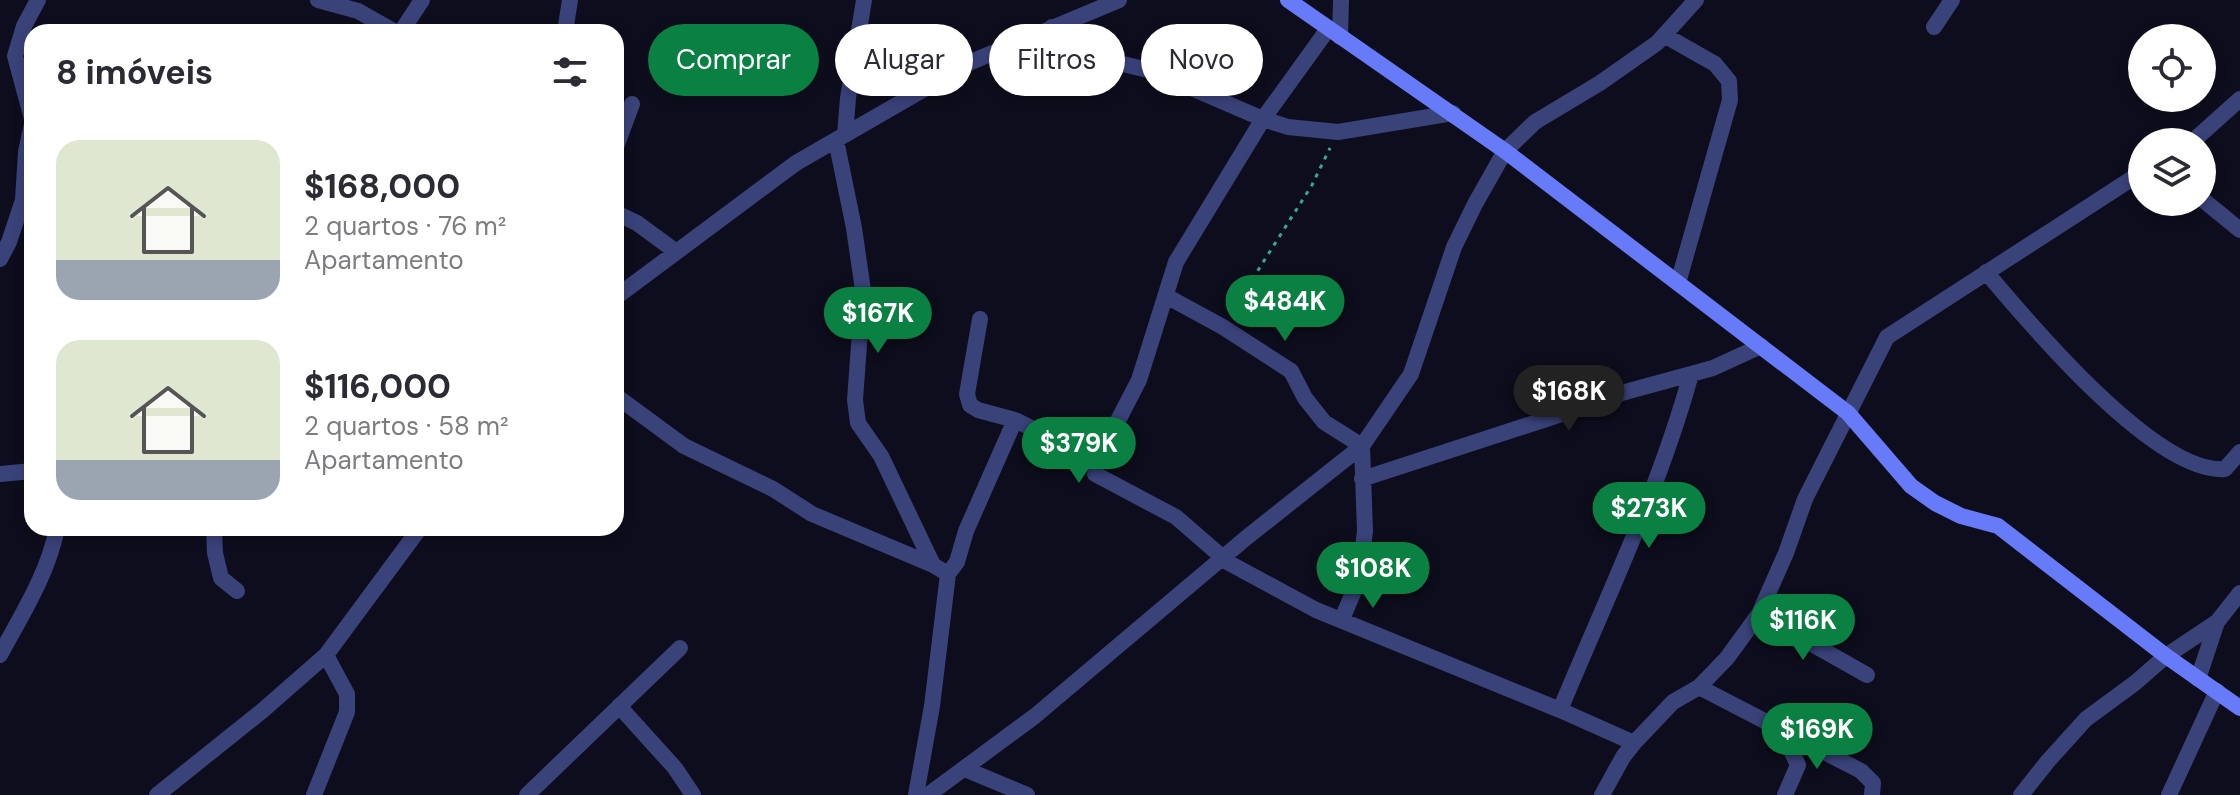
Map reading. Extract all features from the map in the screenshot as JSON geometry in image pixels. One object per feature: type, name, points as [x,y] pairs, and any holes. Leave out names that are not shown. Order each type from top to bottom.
[{"type":"street","points":[[25,24],[38,0]]},
{"type":"street","points":[[318,0],[358,11],[383,24]]},
{"type":"street","points":[[404,24],[422,0]]},
{"type":"street","points":[[566,24],[570,0]]},
{"type":"street","points":[[864,0],[840,138],[863,290],[855,400],[858,423],[881,456],[933,565]]},
{"type":"street","points":[[1059,24],[1119,0]]},
{"type":"street","points":[[1288,0],[1505,151],[1848,413],[1911,486],[1961,516],[1998,526],[2166,656],[2240,708]]},
{"type":"street","points":[[1313,18],[1340,0]]},
{"type":"street","points":[[1340,0],[1334,33],[1263,119],[1176,262],[1139,380],[1097,461],[1095,474],[1176,517],[1223,558],[1316,610],[1634,743]]},
{"type":"street","points":[[928,795],[1035,716],[1362,446],[1411,374],[1454,247],[1505,151],[1535,122],[1600,83],[1657,43],[1696,0]]},
{"type":"street","points":[[1934,27],[1952,0]]},
{"type":"street","points":[[24,26],[15,56],[24,91]]},
{"type":"street","points":[[1664,35],[1715,64],[1729,81],[1730,100],[1678,283]]},
{"type":"street","points":[[624,291],[796,163],[989,54]]},
{"type":"street","points":[[1125,64],[1152,71],[1288,127],[1338,132],[1453,113]]},
{"type":"street","points":[[2208,128],[2240,99]]},
{"type":"street","points":[[624,126],[632,104]]},
{"type":"street","points":[[1602,795],[1634,743],[1673,702],[1699,687],[1727,658],[1759,614],[1786,553],[1805,499],[1887,337],[2128,181]]},
{"type":"street","points":[[0,259],[9,242],[24,194]]},
{"type":"street","points":[[2216,210],[2240,230]]},
{"type":"street","points":[[624,217],[675,251]]},
{"type":"street","points":[[1986,272],[2058,357],[2136,429],[2193,463],[2213,470],[2225,469],[2240,452]]},
{"type":"street","points":[[1166,296],[1223,327],[1291,371],[1305,398],[1324,422],[1362,446]]},
{"type":"street","points":[[980,319],[967,394],[970,405],[1015,420],[1097,461]]},
{"type":"street","points":[[1362,479],[1596,400],[1713,368],[1761,346]]},
{"type":"street","points":[[1560,710],[1652,495],[1691,374]]},
{"type":"street","points":[[624,402],[684,446],[773,489],[812,514],[948,574]]},
{"type":"street","points":[[916,795],[932,706],[948,574],[957,562],[966,531],[1015,420]]},
{"type":"street","points":[[1342,619],[1359,579],[1365,531],[1362,446]]},
{"type":"street","points":[[0,474],[24,472]]},
{"type":"street","points":[[0,655],[39,584],[55,536]]},
{"type":"street","points":[[214,536],[221,578],[237,591]]},
{"type":"street","points":[[157,795],[326,655],[414,536]]},
{"type":"street","points":[[2021,795],[2086,719],[2166,656],[2217,622],[2240,593]]},
{"type":"street","points":[[1759,614],[1867,675]]},
{"type":"street","points":[[2198,679],[2217,622]]},
{"type":"street","points":[[527,795],[680,648]]},
{"type":"street","points":[[314,795],[347,712],[347,694],[326,655]]},
{"type":"street","points":[[1699,687],[1861,771],[1873,783],[1872,795]]},
{"type":"street","points":[[2169,795],[2217,691]]},
{"type":"street","points":[[619,706],[675,768],[693,795]]},
{"type":"street","points":[[1785,795],[1798,765],[1788,744],[1790,733]]},
{"type":"street","points":[[965,769],[1027,795]]},
{"type":"path","points":[[1223,327],[1312,185],[1338,132]]}]
